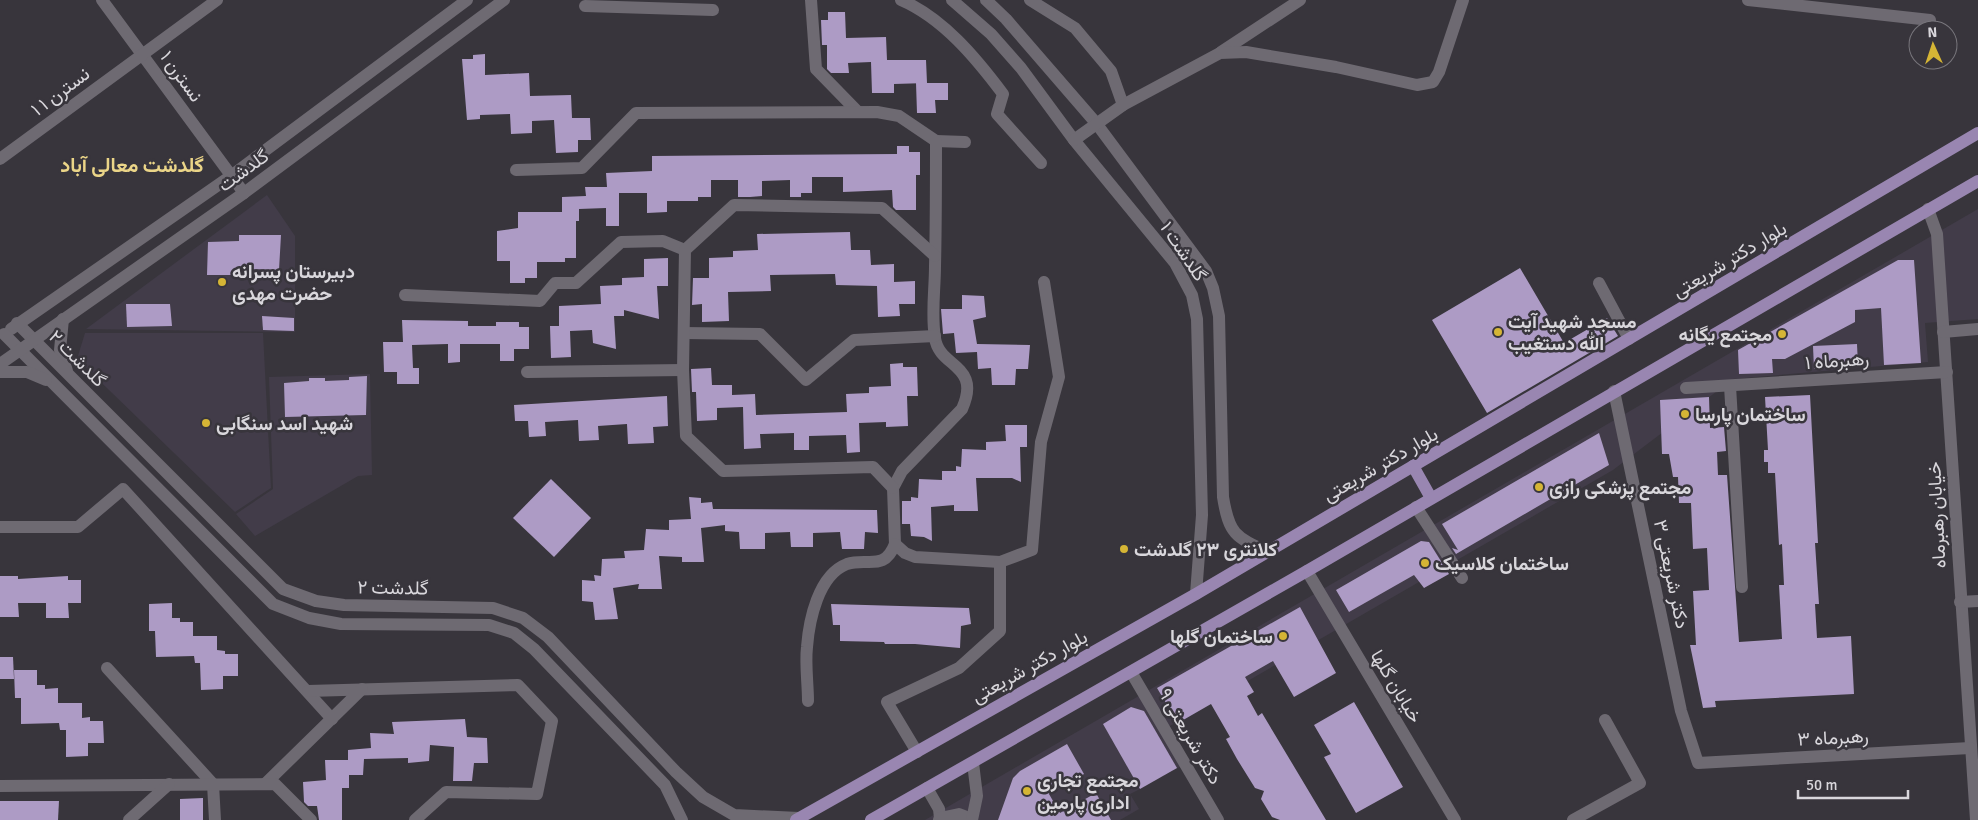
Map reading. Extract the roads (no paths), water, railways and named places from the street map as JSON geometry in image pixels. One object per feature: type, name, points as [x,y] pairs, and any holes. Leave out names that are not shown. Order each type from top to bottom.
[{"type":"main road","name":"بلوار دکتر شریعتی","points":[[797,819],[1196,594],[1978,133]]},
{"type":"main road","points":[[872,820],[1978,181]]},
{"type":"main road","points":[[1413,466],[1431,498]]},
{"type":"street","name":"نسترن ۱","points":[[102,0],[143,53],[244,193]]},
{"type":"street","name":"۱ نسترن ۱","points":[[0,159],[217,0]]},
{"type":"street","name":"گلدشت","points":[[2,335],[231,176],[467,0]]},
{"type":"street","name":"گلدشت","points":[[0,364],[33,339],[244,193],[504,0]]},
{"type":"street","points":[[811,0],[816,68],[857,111]]},
{"type":"street","points":[[902,0],[917,7],[956,38],[994,82],[1003,94],[997,114],[1041,163]]},
{"type":"street","name":"گلدشت ۱","points":[[952,0],[991,34],[1021,68],[1074,140],[1175,264],[1192,295],[1197,318],[1202,515],[1196,594]]},
{"type":"street","name":"گلدشت ۱","points":[[986,0],[1006,19],[1096,123],[1193,251],[1213,288],[1219,316],[1223,497],[1227,523],[1244,541],[1268,552]]},
{"type":"street","points":[[1030,0],[1075,28],[1111,71],[1123,105]]},
{"type":"street","points":[[1074,140],[1123,105],[1220,53],[1300,0]]},
{"type":"street","points":[[1220,53],[1246,52],[1336,67],[1417,85],[1434,82],[1463,0]]},
{"type":"street","points":[[1748,0],[1930,20]]},
{"type":"street","points":[[585,6],[712,10]]},
{"type":"street","points":[[353,84],[367,102]]},
{"type":"street","points":[[516,170],[582,168],[636,112],[857,111],[899,116],[936,141],[965,142]]},
{"type":"street","points":[[808,701],[806,649],[817,601],[830,576],[847,564],[884,560],[891,554],[895,544],[893,488],[902,471],[962,409],[967,398],[967,384],[963,372],[940,351],[935,336],[933,306],[936,141]]},
{"type":"street","points":[[893,488],[874,467],[722,471],[686,436],[683,370],[685,250],[734,205],[882,208],[935,256]]},
{"type":"street","name":"خیابان رهبرماه","points":[[1928,209],[1937,234],[1970,748],[1975,780],[1976,820]]},
{"type":"street","points":[[405,295],[540,301],[555,283],[576,283],[621,242],[663,241],[685,250]]},
{"type":"street","points":[[895,544],[905,553],[915,558],[1000,562],[1032,550],[1041,442],[1059,377],[1044,282]]},
{"type":"street","points":[[1599,283],[1629,339]]},
{"type":"street","points":[[63,319],[60,350],[69,375]]},
{"type":"street","name":"گلدشت ۲","points":[[18,323],[283,589],[316,601],[344,605],[493,608],[523,618],[548,637],[676,772],[703,797],[734,815],[797,819]]},
{"type":"street","points":[[1943,332],[1978,330]]},
{"type":"street","points":[[684,333],[760,334],[806,380],[854,340],[935,336]]},
{"type":"street","name":"گلدشت ۲","points":[[2,335],[273,604],[309,618],[341,624],[489,625],[514,634],[534,649],[665,785],[682,820]]},
{"type":"street","points":[[527,372],[683,370]]},
{"type":"street","points":[[0,372],[27,372],[52,383]]},
{"type":"street","name":"۱ رهبرماه","points":[[1686,388],[1947,372]]},
{"type":"street","points":[[1730,386],[1742,587]]},
{"type":"street","name":"۳ دکتر شریعتی","points":[[1614,391],[1681,711],[1698,763]]},
{"type":"street","points":[[1199,422],[1221,420]]},
{"type":"street","points":[[0,527],[78,528],[123,489],[332,719]]},
{"type":"street","points":[[1416,507],[1462,578]]},
{"type":"street","points":[[917,752],[887,702],[959,668],[1000,631],[1000,562]]},
{"type":"street","name":"خیابان گلها","points":[[1307,570],[1455,820]]},
{"type":"street","points":[[1960,602],[1978,600]]},
{"type":"street","points":[[107,668],[213,784],[215,820]]},
{"type":"street","name":"دکتر شریعتی ۹","points":[[1131,672],[1214,819]]},
{"type":"street","points":[[308,691],[518,685],[552,721],[537,794],[446,792],[415,820]]},
{"type":"street","points":[[265,784],[362,689]]},
{"type":"street","points":[[1573,820],[1640,783],[1605,720]]},
{"type":"street","name":"۳ رهبرماه","points":[[1698,763],[1970,748]]},
{"type":"street","points":[[928,788],[939,809],[939,819],[959,814],[972,819],[976,796],[973,763]]},
{"type":"street","points":[[130,820],[169,784]]},
{"type":"street","points":[[0,786],[275,784],[312,820]]},
{"type":"place","name":"دبیرستان پسرانه حضرت مهدی","points":[[222,282]]},
{"type":"place","name":"مسجد شهید آیت الله دستغیب","points":[[1498,332]]},
{"type":"place","name":"مجتمع یگانه","points":[[1782,334]]},
{"type":"place","name":"ساختمان پارسا","points":[[1685,414]]},
{"type":"place","name":"شهید اسد سنگابی","points":[[206,423]]},
{"type":"place","name":"مجتمع پزشکی رازی","points":[[1539,487]]},
{"type":"place","name":"کلانتری ۲۳ گلدشت","points":[[1124,549]]},
{"type":"place","name":"ساختمان کلاسیک","points":[[1425,563]]},
{"type":"place","name":"ساختمان گلها","points":[[1283,636]]},
{"type":"place","name":"مجتمع تجاری اداری پارمین","points":[[1027,791]]},
{"type":"district","name":"گلدشت معالی آباد","points":[[132,165]]}]
